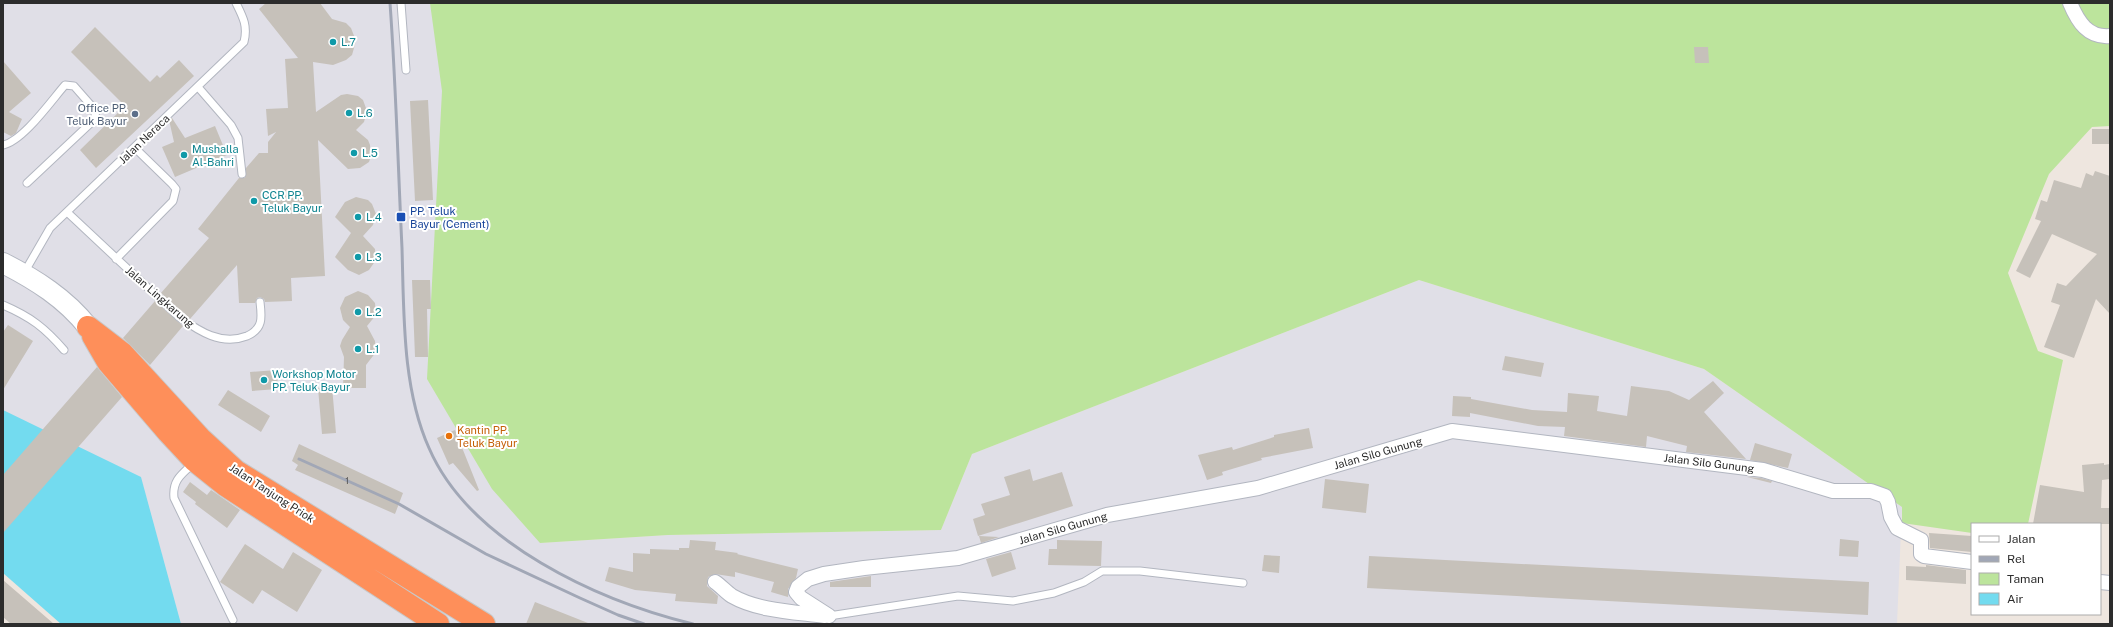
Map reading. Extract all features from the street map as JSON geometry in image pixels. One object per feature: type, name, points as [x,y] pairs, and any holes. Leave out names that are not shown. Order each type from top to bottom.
[{"type":"highway","name":"Jalan Tanjung Priok","points":[[88,327],[108,362],[195,462],[225,485],[425,618]]},
{"type":"highway","name":"Jalan Tanjung Priok","points":[[88,327],[122,353],[200,438],[236,471],[484,624]]},
{"type":"street","points":[[2070,3],[2082,25],[2091,33],[2099,36],[2110,36]]},
{"type":"street","name":"Jalan Tanjung Priok","points":[[3,263],[24,273],[60,298],[88,327]]},
{"type":"street","name":"Jalan Silo Gunung","points":[[829,620],[801,598],[796,592],[801,583],[819,576],[844,571],[958,558],[1107,515],[1258,488],[1452,431],[1763,470],[1833,491],[1870,491],[1885,496],[1888,502],[1891,517],[1897,528],[1921,540],[1921,554],[1924,556],[1971,562]]},
{"type":"street","points":[[715,582],[731,595],[744,602],[829,620]]},
{"type":"lane","name":"Jalan Neraca","points":[[24,273],[50,228],[244,42],[246,32],[244,19],[236,3]]},
{"type":"lane","points":[[401,3],[406,70]]},
{"type":"lane","points":[[3,145],[12,142],[22,133],[65,85],[74,86],[96,111],[94,120],[26,183]]},
{"type":"lane","points":[[198,87],[231,125],[238,138],[242,174]]},
{"type":"lane","points":[[116,259],[173,201],[175,196],[176,189],[172,184],[135,148]]},
{"type":"lane","name":"Jalan Lingkarung","points":[[67,212],[179,317],[199,331],[220,339],[231,340],[254,332],[259,327],[262,318],[260,302]]},
{"type":"lane","points":[[3,305],[36,322],[48,331],[64,350]]},
{"type":"lane","points":[[195,462],[176,481],[172,488],[174,498],[233,620]]},
{"type":"lane","points":[[829,620],[958,596],[1013,601],[1054,593],[1084,582],[1102,571],[1140,571],[1243,583]]},
{"type":"shaded area","points":[[3,3],[464,3],[540,543],[668,535],[941,530],[972,454],[1419,280],[1704,369],[1902,507],[1897,624],[3,624]]},
{"type":"green space","points":[[430,3],[2110,3],[2110,126],[2092,127],[2049,174],[2008,273],[2038,351],[2063,360],[2028,523],[1971,523],[1971,533],[1902,523],[1902,507],[1704,369],[1419,280],[972,454],[941,530],[668,535],[540,543],[492,489],[427,379],[442,91]]},
{"type":"water","points":[[3,410],[141,477],[181,624],[3,624]]},
{"type":"pier","points":[[3,573],[61,624],[3,624]]},
{"type":"building","points":[[266,3],[320,3],[332,19],[346,23],[351,28],[356,41],[352,55],[346,60],[333,65],[313,62],[316,112],[341,95],[347,94],[358,96],[363,100],[367,111],[364,122],[356,130],[368,140],[371,156],[369,162],[360,168],[348,169],[318,140],[325,276],[291,278],[292,301],[265,302],[264,299],[260,297],[257,298],[255,303],[239,303],[237,265],[190,319],[161,293],[209,238],[198,229],[239,178],[245,178],[246,168],[259,153],[268,153],[268,142],[276,132],[268,136],[266,109],[288,108],[285,59],[298,58],[259,9]]},
{"type":"building","points":[[95,27],[150,82],[157,75],[160,78],[179,60],[194,76],[96,168],[80,150],[125,106],[71,52]]},
{"type":"building","points":[[1694,47],[1708,47],[1709,63],[1695,63]]},
{"type":"building","points":[[3,61],[31,93],[9,112],[22,119],[16,133],[11,136],[3,132]]},
{"type":"building","points":[[428,100],[433,200],[415,201],[410,101]]},
{"type":"building","points":[[172,118],[185,138],[215,126],[227,155],[175,177],[162,147],[174,142],[169,120]]},
{"type":"building","points":[[2092,129],[2109,129],[2109,144],[2092,144]]},
{"type":"building","points":[[2095,171],[2110,176],[2110,314],[2096,299],[2074,358],[2044,347],[2060,305],[2051,302],[2057,283],[2066,286],[2097,254],[2052,234],[2030,278],[2016,271],[2041,221],[2035,219],[2041,200],[2047,202],[2054,180],[2081,188],[2086,173],[2093,176]]},
{"type":"building","points":[[356,197],[368,200],[372,204],[376,214],[373,225],[363,236],[375,249],[376,260],[369,270],[359,275],[348,270],[335,257],[351,233],[335,217],[345,202]]},
{"type":"building","points":[[412,280],[430,280],[431,309],[427,309],[428,357],[415,357]]},
{"type":"building","points":[[358,291],[368,295],[375,303],[376,315],[367,326],[375,341],[376,352],[366,365],[366,388],[343,388],[344,357],[340,346],[350,327],[343,320],[340,308],[345,297]]},
{"type":"building","points":[[155,301],[183,326],[150,365],[123,338]]},
{"type":"building","points":[[8,325],[33,341],[3,390],[3,332]]},
{"type":"building","points":[[1505,356],[1544,363],[1541,377],[1502,370]]},
{"type":"building","points":[[97,367],[122,397],[3,533],[3,475]]},
{"type":"building","name":"Workshop Motor PP. Teluk Bayur","points":[[277,370],[278,389],[252,391],[250,372]]},
{"type":"building","points":[[1713,381],[1724,393],[1704,412],[1746,459],[1686,452],[1687,446],[1647,436],[1646,447],[1564,436],[1565,427],[1538,426],[1470,413],[1470,417],[1452,416],[1453,396],[1471,397],[1471,399],[1532,410],[1567,412],[1568,393],[1599,396],[1597,411],[1627,416],[1631,386],[1669,391],[1689,400]]},
{"type":"building","points":[[332,386],[336,433],[322,434],[318,388]]},
{"type":"building","points":[[228,390],[270,416],[261,432],[218,405]]},
{"type":"building","points":[[1309,428],[1313,448],[1261,458],[1262,460],[1222,472],[1223,475],[1207,480],[1198,455],[1232,447],[1233,450],[1274,437],[1274,435]]},
{"type":"building","name":"Kantin PP. Teluk Bayur","points":[[455,430],[479,490],[477,491],[453,463],[449,465],[437,438]]},
{"type":"building","points":[[1755,443],[1792,454],[1788,468],[1750,460]]},
{"type":"building","points":[[299,444],[403,493],[395,514],[295,470],[298,465],[292,461]]},
{"type":"building","points":[[2104,463],[2104,465],[2110,464],[2110,479],[2102,480],[2101,508],[2110,508],[2110,524],[2033,523],[2040,485],[2084,492],[2082,465]]},
{"type":"building","points":[[1030,469],[1033,481],[1062,472],[1073,506],[978,536],[973,519],[985,515],[981,504],[1010,495],[1004,477]]},
{"type":"building","points":[[1747,477],[1761,478],[1772,481],[1771,483]]},
{"type":"building","points":[[1325,479],[1369,484],[1366,513],[1322,508]]},
{"type":"building","points":[[190,482],[207,495],[211,490],[240,510],[227,528],[195,504],[196,502],[183,492]]},
{"type":"building","points":[[1929,533],[1971,536],[1971,552],[1930,548]]},
{"type":"building","points":[[979,536],[999,537],[981,543]]},
{"type":"building","points":[[1840,539],[1859,541],[1858,557],[1839,556]]},
{"type":"building","points":[[690,540],[716,542],[715,550],[738,553],[737,554],[798,569],[796,578],[788,589],[788,597],[771,592],[774,582],[735,572],[735,577],[715,574],[708,577],[707,586],[718,596],[717,604],[675,601],[676,594],[635,590],[605,581],[609,567],[633,572],[633,553],[650,554],[650,549],[679,550],[679,548],[689,548]]},
{"type":"building","points":[[1057,540],[1102,541],[1101,566],[1048,565],[1049,549],[1057,549]]},
{"type":"building","points":[[245,544],[283,569],[293,552],[322,570],[297,612],[262,590],[253,604],[220,582]]},
{"type":"building","points":[[1011,552],[1016,569],[992,577],[986,559]]},
{"type":"building","points":[[1264,555],[1280,556],[1279,573],[1262,571]]},
{"type":"building","points":[[1369,556],[1869,582],[1868,615],[1367,588]]},
{"type":"building","points":[[1926,565],[1966,570],[1966,584],[1906,580],[1906,566],[1926,567]]},
{"type":"building","points":[[871,576],[871,587],[830,587],[830,582]]},
{"type":"building","points":[[3,580],[54,624],[11,624],[3,617]]},
{"type":"building","points":[[535,602],[588,623],[588,624],[526,624]]},
{"type":"railway","points":[[390,3],[406,350],[414,401],[420,425],[429,448],[448,482],[474,512],[506,539],[541,563],[579,583],[618,600],[656,614],[693,624]]},
{"type":"railway","points":[[299,459],[399,504],[486,554],[618,615],[644,624]]},
{"type":"place","name":"L.7","points":[[333,42]]},
{"type":"place","name":"L.6","points":[[349,113]]},
{"type":"place","name":"Office PP. Teluk Bayur","points":[[135,114]]},
{"type":"place","name":"L.5","points":[[354,153]]},
{"type":"place","name":"Mushalla Al-Bahri","points":[[184,155]]},
{"type":"place","name":"CCR PP. Teluk Bayur","points":[[254,201]]},
{"type":"place","name":"L.4","points":[[358,217]]},
{"type":"place","name":"PP. Teluk Bayur (Cement)","points":[[401,217]]},
{"type":"place","name":"L.3","points":[[358,257]]},
{"type":"place","name":"L.2","points":[[358,312]]},
{"type":"place","name":"L.1","points":[[358,349]]},
{"type":"place","name":"Workshop Motor PP. Teluk Bayur","points":[[264,380]]},
{"type":"place","name":"Kantin PP. Teluk Bayur","points":[[449,436]]}]
